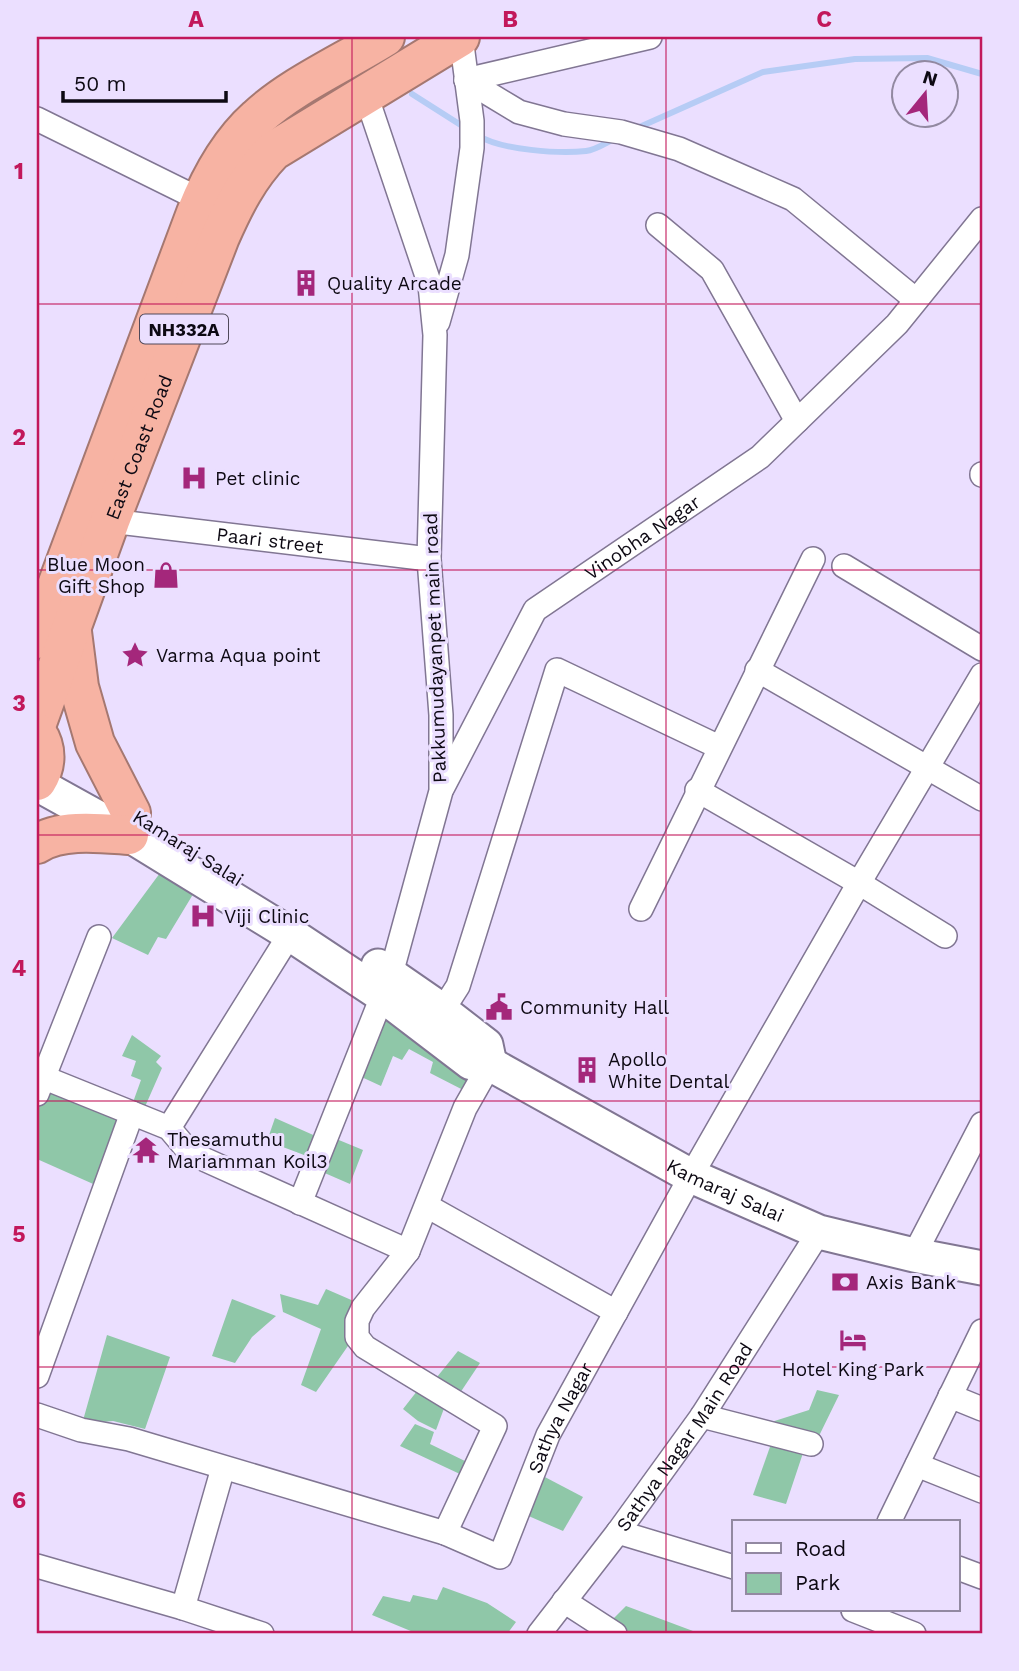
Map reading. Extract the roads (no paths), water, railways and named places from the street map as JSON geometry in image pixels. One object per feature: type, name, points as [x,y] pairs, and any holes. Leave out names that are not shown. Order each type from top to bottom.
[{"type":"highway","name":"East Coast Road","points":[[47,627],[110,521],[220,237],[238,196],[257,168],[273,151],[461,37]]},
{"type":"highway","name":"East Coast Road","points":[[37,723],[47,627],[201,200],[231,145],[257,117],[366,42]]},
{"type":"highway","points":[[37,844],[43,840],[130,824],[95,743],[79,687],[47,627]]},
{"type":"main road","points":[[366,42],[366,94]]},
{"type":"main road","name":"Kamaraj Salai","points":[[39,765],[387,985],[471,1063],[490,1064],[691,1176],[819,1232],[982,1268]]},
{"type":"main road","name":"Kamaraj Salai","points":[[130,824],[290,934],[442,1011],[486,1045],[490,1064]]},
{"type":"street","points":[[435,335],[457,255],[472,132],[461,37]]},
{"type":"street","points":[[467,80],[650,37]]},
{"type":"street","points":[[467,80],[519,112],[564,124],[621,132],[679,149],[793,199],[916,300]]},
{"type":"street","points":[[366,94],[430,285],[435,335]]},
{"type":"street","points":[[37,119],[201,200]]},
{"type":"street","name":"Vinobha Nagar","points":[[441,791],[535,610],[760,457],[897,324],[982,219]]},
{"type":"street","points":[[658,225],[712,270],[797,421]]},
{"type":"street","name":"Pakkumudayanpet main road","points":[[300,1203],[387,985],[441,791],[441,715],[429,559],[435,335]]},
{"type":"street","name":"Paari street","points":[[110,521],[429,559]]},
{"type":"street","points":[[641,909],[813,559]]},
{"type":"street","points":[[844,566],[982,649]]},
{"type":"street","points":[[442,1011],[458,986],[556,670],[719,747]]},
{"type":"street","points":[[757,670],[982,799]]},
{"type":"street","name":"Sathya Nagar","points":[[37,1415],[80,1430],[129,1439],[445,1533],[500,1557],[548,1435],[691,1176],[982,675]]},
{"type":"street","points":[[698,790],[945,936]]},
{"type":"street","points":[[169,1128],[290,934]]},
{"type":"street","points":[[99,937],[41,1086],[132,1113],[169,1128],[185,1147],[199,1157],[408,1251]]},
{"type":"street","points":[[445,1533],[495,1426],[365,1347],[357,1337],[357,1321],[363,1308],[408,1251],[465,1108],[490,1064]]},
{"type":"street","points":[[37,1376],[132,1113]]},
{"type":"street","points":[[914,1255],[982,1124]]},
{"type":"street","points":[[427,1206],[617,1312]]},
{"type":"street","name":"Sathya Nagar Main Road","points":[[539,1634],[618,1532],[702,1416],[819,1232]]},
{"type":"street","points":[[890,1520],[982,1331]]},
{"type":"street","points":[[950,1396],[982,1409]]},
{"type":"street","points":[[702,1416],[811,1444]]},
{"type":"street","points":[[917,1465],[982,1491]]},
{"type":"street","points":[[183,1608],[223,1468]]},
{"type":"street","points":[[618,1532],[732,1566]]},
{"type":"street","points":[[37,1566],[262,1634]]},
{"type":"street","points":[[960,1569],[982,1577]]},
{"type":"street","points":[[564,1601],[615,1634]]},
{"type":"street","points":[[858,1612],[914,1634]]},
{"type":"waterway","points":[[635,129],[763,72],[855,59],[927,58],[982,74]]},
{"type":"waterway","points":[[412,94],[467,129]]},
{"type":"waterway","points":[[479,136],[516,148],[561,152],[598,148],[616,138]]},
{"type":"place","name":"Quality Arcade","points":[[306,283]]},
{"type":"place","name":"Pet clinic","points":[[194,478]]},
{"type":"place","name":"Blue Moon Gift Shop","points":[[166,575]]},
{"type":"place","name":"Varma Aqua point","points":[[135,655]]},
{"type":"place","name":"Viji Clinic","points":[[203,916]]},
{"type":"place","name":"Community Hall","points":[[499,1007]]},
{"type":"place","name":"Apollo White Dental","points":[[587,1070]]},
{"type":"place","name":"Thesamuthu Mariamman Koil3","points":[[146,1150]]},
{"type":"place","name":"Axis Bank","points":[[845,1282]]},
{"type":"place","name":"Hotel King Park","points":[[853,1340]]}]
